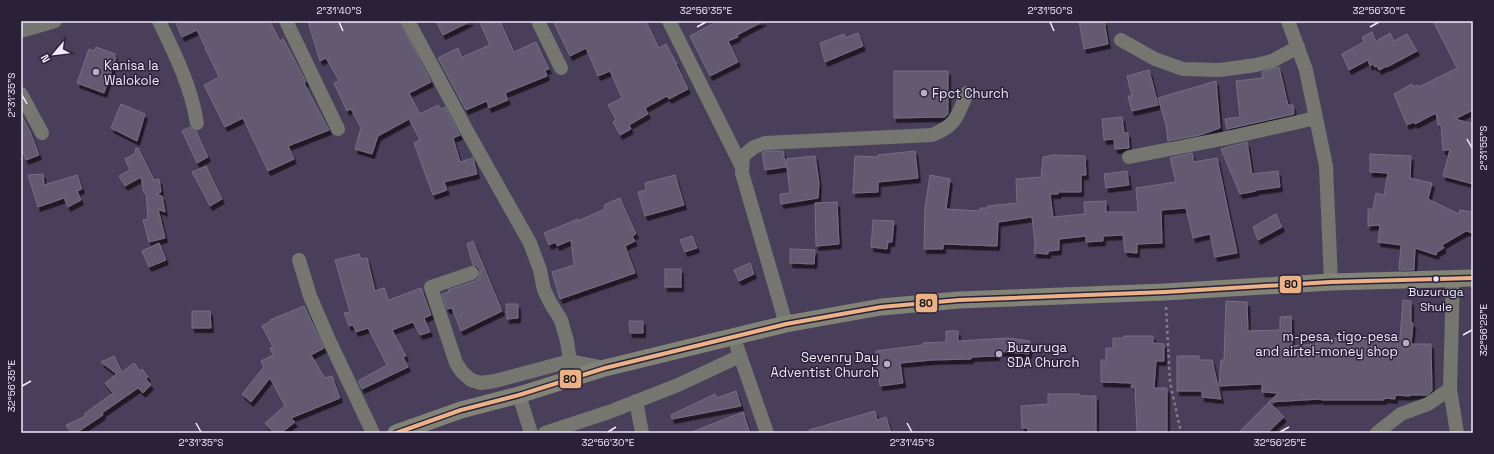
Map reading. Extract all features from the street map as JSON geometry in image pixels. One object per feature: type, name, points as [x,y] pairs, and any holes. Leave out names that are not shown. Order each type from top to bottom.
[{"type":"main road","points":[[402,432],[461,410],[519,395],[605,368],[786,324],[881,307],[959,300],[1165,292],[1332,282],[1473,278]]},
{"type":"street","points":[[21,31],[55,21]]},
{"type":"street","points":[[159,21],[181,67],[189,89],[197,123]]},
{"type":"street","points":[[286,21],[338,129]]},
{"type":"street","points":[[408,21],[467,131],[530,243],[540,270],[544,290],[550,304],[561,320],[567,340],[570,361]]},
{"type":"street","points":[[538,21],[561,68]]},
{"type":"street","points":[[669,21],[742,167]]},
{"type":"street","points":[[1288,21],[1306,70],[1326,166],[1332,282]]},
{"type":"street","points":[[1120,40],[1155,59],[1183,69],[1220,70],[1256,65],[1272,61],[1298,47]]},
{"type":"street","points":[[786,324],[742,173],[743,156],[754,147],[765,143],[932,135],[944,130],[954,122],[967,93]]},
{"type":"street","points":[[21,94],[42,134]]},
{"type":"street","points":[[1129,157],[1227,138],[1316,118]]},
{"type":"street","points":[[300,260],[310,296],[373,433]]},
{"type":"street","points":[[472,272],[431,287],[456,363],[462,372],[471,380],[481,383],[495,381],[570,361],[605,368]]},
{"type":"street","points":[[1453,279],[1450,389],[1457,433]]},
{"type":"street","points":[[734,337],[767,433]]},
{"type":"street","points":[[545,433],[609,412],[678,385],[740,356]]},
{"type":"street","points":[[1378,433],[1401,414],[1428,404],[1450,389]]},
{"type":"street","points":[[519,395],[531,433]]},
{"type":"street","points":[[636,401],[642,433]]},
{"type":"path","points":[[1165,292],[1170,382],[1181,433]]},
{"type":"building","points":[[175,21],[270,21],[280,41],[283,39],[290,51],[306,82],[304,83],[329,130],[288,146],[294,159],[268,171],[243,118],[225,127],[204,85],[219,77],[197,30],[182,37]]},
{"type":"building","points":[[308,21],[400,21],[431,82],[409,93],[420,114],[438,105],[441,109],[445,107],[460,135],[453,138],[460,162],[473,158],[477,174],[444,182],[447,190],[433,195],[414,143],[420,140],[409,119],[378,136],[372,154],[355,149],[361,128],[351,109],[347,111],[334,83],[339,81],[326,58],[320,61]]},
{"type":"building","points":[[436,21],[471,21],[443,35]]},
{"type":"building","points":[[479,21],[500,21],[514,52],[536,42],[549,69],[545,70],[547,76],[505,93],[508,100],[489,108],[487,101],[466,110],[438,58],[458,48],[462,57],[490,45]]},
{"type":"building","points":[[553,21],[646,21],[659,48],[666,44],[688,89],[669,99],[667,96],[645,108],[648,114],[629,125],[631,129],[620,135],[613,122],[616,120],[608,105],[622,98],[610,71],[598,76],[586,48],[570,56]]},
{"type":"building","points":[[718,21],[764,21],[737,35],[738,37],[728,41],[738,62],[710,76],[690,36]]},
{"type":"building","points":[[1079,21],[1104,21],[1108,44],[1084,49]]},
{"type":"building","points":[[1433,21],[1473,21],[1473,110],[1455,119],[1473,124],[1473,184],[1443,176],[1450,150],[1443,150],[1441,125],[1438,125],[1436,113],[1415,124],[1414,122],[1407,125],[1394,94],[1412,84],[1413,87],[1418,85],[1419,87],[1457,68]]},
{"type":"building","points":[[1372,32],[1376,41],[1390,33],[1394,41],[1407,34],[1417,51],[1379,70],[1377,66],[1375,67],[1373,64],[1370,66],[1368,60],[1349,70],[1342,54],[1364,42],[1362,37]]},
{"type":"building","points":[[858,33],[863,46],[825,62],[820,43],[844,34],[845,38]]},
{"type":"building","points":[[96,47],[115,54],[114,57],[116,58],[104,93],[77,83],[89,49],[94,51]]},
{"type":"building","points":[[1279,67],[1288,105],[1293,105],[1294,114],[1227,129],[1225,119],[1240,117],[1236,81],[1263,78],[1262,72]]},
{"type":"building","points":[[1149,70],[1158,105],[1132,111],[1128,96],[1132,96],[1127,76]]},
{"type":"building","points":[[894,71],[948,71],[948,114],[945,117],[894,118]]},
{"type":"building","points":[[1216,81],[1220,128],[1200,135],[1168,141],[1166,125],[1158,98]]},
{"type":"building","points":[[121,104],[145,114],[137,141],[111,128]]},
{"type":"building","points":[[21,114],[39,155],[26,160],[21,147]]},
{"type":"building","points":[[1122,117],[1124,133],[1128,133],[1129,148],[1115,149],[1114,139],[1104,140],[1102,119]]},
{"type":"building","points":[[190,127],[196,131],[208,157],[197,163],[182,131]]},
{"type":"building","points":[[1247,142],[1252,174],[1278,171],[1280,187],[1240,194],[1221,149]]},
{"type":"building","points":[[138,148],[154,180],[159,179],[161,192],[156,194],[162,196],[165,212],[158,209],[165,238],[149,242],[143,220],[148,219],[146,193],[144,193],[141,177],[125,186],[119,176],[130,170],[125,159],[136,153],[135,149]]},
{"type":"building","points":[[767,151],[783,151],[786,167],[765,170],[762,153]]},
{"type":"building","points":[[915,151],[918,178],[878,182],[878,192],[853,193],[855,156],[878,157],[878,155]]},
{"type":"building","points":[[1192,153],[1194,162],[1217,158],[1237,253],[1215,257],[1210,234],[1193,238],[1186,208],[1161,210],[1162,243],[1137,244],[1137,253],[1125,252],[1123,235],[1103,236],[1103,241],[1086,242],[1086,236],[1059,239],[1059,250],[1048,251],[1048,254],[1034,253],[1035,243],[1032,217],[998,222],[997,246],[943,244],[943,249],[924,249],[925,208],[930,175],[950,179],[946,209],[980,211],[980,208],[988,208],[988,206],[1017,203],[1016,179],[1041,177],[1043,157],[1053,155],[1085,156],[1086,175],[1081,175],[1081,192],[1058,192],[1058,194],[1050,194],[1053,217],[1085,214],[1084,202],[1106,201],[1106,212],[1138,212],[1136,188],[1176,182],[1170,158]]},
{"type":"building","points":[[1370,154],[1411,156],[1410,178],[1432,183],[1428,199],[1459,214],[1460,210],[1473,212],[1473,233],[1466,231],[1442,245],[1444,248],[1437,252],[1436,255],[1415,248],[1414,270],[1399,270],[1401,245],[1378,242],[1380,225],[1368,226],[1368,209],[1373,209],[1376,193],[1384,195],[1388,173],[1370,172]]},
{"type":"building","points":[[815,156],[819,183],[818,198],[781,204],[780,194],[790,193],[786,159]]},
{"type":"building","points":[[206,166],[222,199],[210,206],[192,172]]},
{"type":"building","points":[[1127,171],[1129,185],[1106,188],[1104,174]]},
{"type":"building","points":[[43,174],[44,185],[77,175],[82,189],[77,191],[81,200],[68,207],[64,198],[38,207],[28,175]]},
{"type":"building","points":[[675,175],[684,205],[645,216],[638,192],[646,190],[645,183]]},
{"type":"building","points":[[620,198],[636,234],[632,236],[635,241],[625,246],[635,273],[560,299],[552,272],[574,265],[571,240],[557,246],[556,242],[549,245],[544,233],[578,219],[578,221],[605,209],[604,205]]},
{"type":"building","points":[[837,202],[839,244],[816,246],[815,203]]},
{"type":"building","points":[[1276,214],[1282,227],[1258,240],[1253,227]]},
{"type":"building","points":[[873,220],[894,221],[892,242],[888,242],[887,249],[871,247]]},
{"type":"building","points":[[692,236],[697,248],[685,252],[680,240]]},
{"type":"building","points":[[473,241],[502,311],[461,331],[452,308],[447,309],[442,294],[449,292],[448,290],[475,281],[479,278],[480,270],[477,266],[473,265],[467,244]]},
{"type":"building","points":[[159,243],[166,260],[149,267],[142,251]]},
{"type":"building","points":[[790,249],[815,250],[814,264],[790,263]]},
{"type":"building","points":[[359,254],[361,259],[367,258],[375,291],[384,288],[389,300],[421,288],[431,315],[424,318],[430,332],[420,335],[413,322],[392,330],[406,356],[403,357],[408,367],[362,389],[358,381],[387,365],[368,328],[356,332],[353,325],[349,326],[344,313],[350,312],[335,260]]},
{"type":"building","points":[[750,263],[754,274],[739,281],[734,270]]},
{"type":"building","points":[[665,269],[681,269],[681,287],[665,287]]},
{"type":"building","points":[[1403,300],[1411,301],[1411,323],[1413,323],[1411,344],[1431,344],[1432,391],[1427,395],[1395,395],[1395,399],[1384,398],[1384,400],[1321,399],[1269,402],[1278,393],[1262,392],[1262,384],[1219,386],[1221,360],[1224,360],[1226,301],[1247,302],[1248,331],[1280,330],[1280,317],[1291,316],[1292,346],[1317,344],[1318,339],[1357,337],[1357,340],[1400,338]]},
{"type":"building","points":[[506,304],[518,304],[518,318],[507,319]]},
{"type":"building","points":[[304,306],[324,348],[311,355],[325,378],[332,376],[340,398],[291,418],[295,422],[281,433],[274,433],[265,423],[285,406],[270,378],[251,402],[242,394],[264,367],[261,361],[273,355],[270,348],[273,347],[262,326],[271,321],[270,320]]},
{"type":"building","points":[[192,311],[210,311],[211,328],[192,328]]},
{"type":"building","points":[[629,321],[643,321],[643,333],[630,333]]},
{"type":"building","points":[[946,331],[958,331],[958,341],[1008,338],[1030,341],[1029,354],[997,351],[997,356],[900,363],[903,383],[880,386],[876,351],[923,345],[923,343],[946,342]]},
{"type":"building","points":[[1124,336],[1153,336],[1153,343],[1164,344],[1164,361],[1156,361],[1154,388],[1167,388],[1167,433],[1137,433],[1135,388],[1131,387],[1132,383],[1101,382],[1101,360],[1106,360],[1106,348],[1113,348],[1113,338],[1124,338]]},
{"type":"building","points":[[114,356],[122,372],[134,363],[140,371],[142,369],[148,377],[146,379],[151,385],[143,393],[138,388],[102,413],[103,415],[76,433],[71,433],[66,425],[86,416],[84,414],[113,393],[105,383],[117,374],[101,362]]},
{"type":"building","points":[[1177,356],[1199,356],[1199,360],[1212,360],[1221,399],[1202,397],[1202,391],[1177,391]]},
{"type":"building","points":[[736,391],[741,406],[672,419],[671,415],[715,394],[717,398]]},
{"type":"building","points":[[1048,394],[1080,394],[1080,396],[1096,396],[1096,433],[1028,433],[1028,428],[1022,428],[1021,406],[1048,404]]},
{"type":"building","points":[[1269,402],[1284,417],[1267,433],[1238,433]]},
{"type":"building","points":[[875,411],[877,420],[886,417],[891,433],[810,433],[809,430]]},
{"type":"building","points":[[743,412],[750,433],[692,433],[692,432]]},
{"type":"transit line","name":"80","points":[[396,433],[461,410],[519,395],[605,368],[786,324],[881,307],[959,300],[1165,292],[1331,282],[1473,278]]},
{"type":"place","name":"Kanisa la Walokole","points":[[96,72]]},
{"type":"place","name":"Fpct Church","points":[[924,93]]},
{"type":"place","name":"Buzuruga Shule","points":[[1436,279]]},
{"type":"place","name":"m-pesa, tigo-pesa and airtel-money shop","points":[[1406,343]]},
{"type":"place","name":"Buzuruga SDA Church","points":[[999,354]]},
{"type":"place","name":"Sevenry Day Adventist Church","points":[[887,364]]}]
